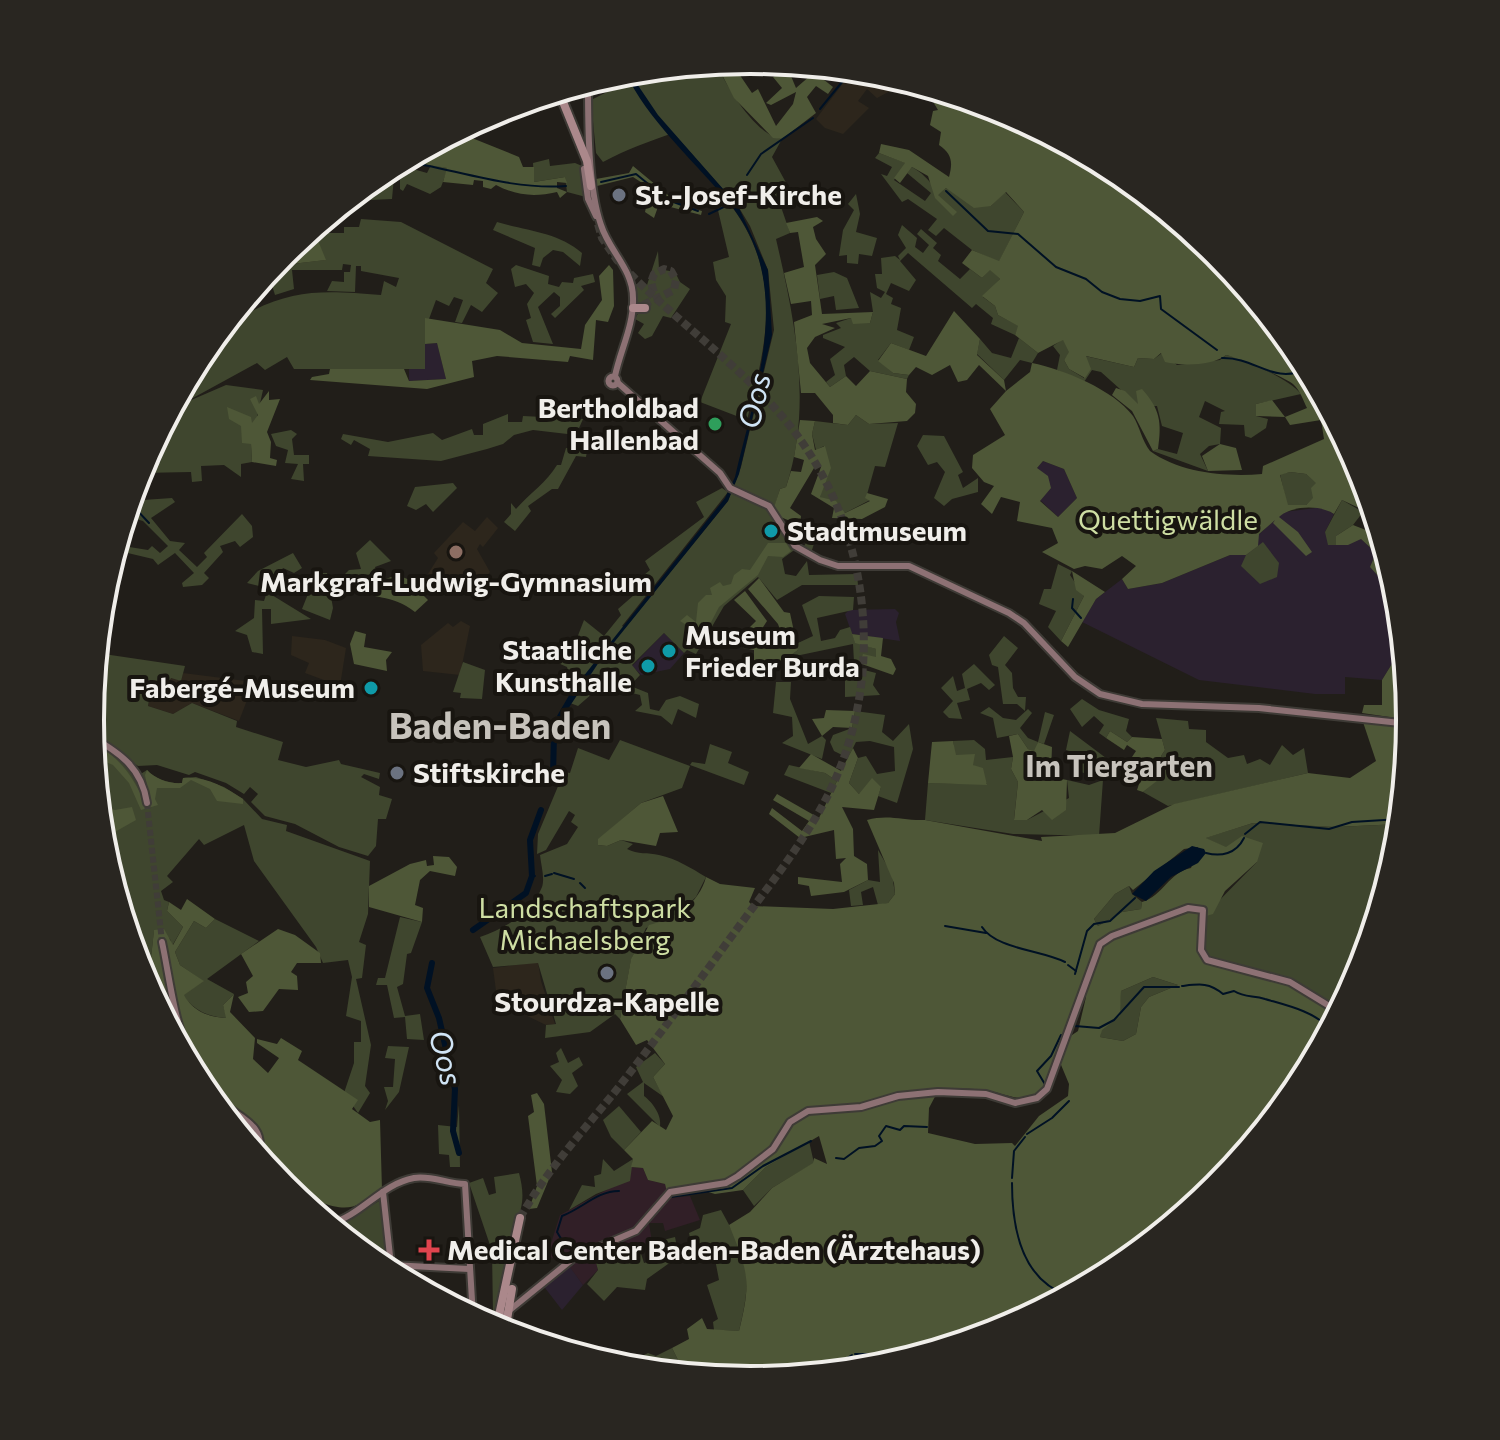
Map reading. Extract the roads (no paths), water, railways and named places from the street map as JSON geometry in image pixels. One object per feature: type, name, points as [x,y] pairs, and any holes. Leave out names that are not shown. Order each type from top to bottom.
[{"type":"main road","points":[[588,95],[588,126],[600,223]]},
{"type":"main road","points":[[563,102],[585,154],[591,186]]},
{"type":"main road","points":[[585,154],[588,199],[627,272],[639,307],[616,380],[720,473],[732,489],[769,506],[795,546],[820,560],[844,566],[891,563],[909,566],[1009,613],[1028,627],[1075,677],[1100,694],[1142,704],[1259,708],[1396,723]]},
{"type":"main road","points":[[105,745],[134,767],[142,782],[147,803]]},
{"type":"main road","points":[[502,1316],[575,1257],[636,1231],[670,1192],[726,1183],[738,1176],[773,1149],[790,1122],[808,1111],[861,1107],[918,1093],[980,1093],[1015,1103],[1037,1098],[1047,1089],[1100,944],[1112,936],[1188,908],[1201,908],[1201,950],[1207,960],[1290,982],[1329,1006]]},
{"type":"main road","points":[[162,942],[179,1021]]},
{"type":"main road","points":[[235,1110],[251,1122],[259,1140]]},
{"type":"main road","points":[[340,1220],[352,1215],[383,1192],[421,1177],[465,1184],[472,1303]]},
{"type":"main road","points":[[383,1192],[390,1256]]},
{"type":"main road","points":[[500,1316],[520,1218]]},
{"type":"main road","points":[[507,1318],[511,1309],[511,1265]]},
{"type":"main road","points":[[406,1266],[469,1269]]},
{"type":"water","points":[[637,84],[658,115],[738,206],[768,270],[772,335],[739,474],[728,501],[603,656],[562,718],[557,716],[571,692],[725,498],[735,477],[753,405],[765,332],[765,297],[760,262],[746,229],[724,197],[657,122],[631,85]]},
{"type":"water","points":[[1192,846],[1204,849],[1206,853],[1198,863],[1171,877],[1146,901],[1132,894],[1154,871]]},
{"type":"waterway","points":[[820,109],[843,81]]},
{"type":"waterway","points":[[747,175],[761,154],[813,118]]},
{"type":"waterway","points":[[421,165],[504,182],[566,186]]},
{"type":"waterway","points":[[601,182],[636,174],[668,200],[698,211]]},
{"type":"waterway","points":[[946,191],[988,231],[1018,234],[1056,267],[1086,279],[1102,292],[1120,299],[1140,301],[1160,296],[1161,309],[1217,350]]},
{"type":"waterway","points":[[709,214],[732,203]]},
{"type":"waterway","points":[[1222,358],[1274,372],[1294,373]]},
{"type":"waterway","points":[[138,511],[149,523]]},
{"type":"waterway","points":[[1073,599],[1072,608],[1081,618]]},
{"type":"waterway","name":"Oos","points":[[553,775],[554,734]]},
{"type":"waterway","name":"Oos","points":[[473,930],[526,893],[532,876],[530,840],[541,810]]},
{"type":"waterway","points":[[1245,834],[1260,822],[1329,829],[1352,822],[1388,820]]},
{"type":"waterway","points":[[1206,853],[1228,853],[1237,848],[1244,838]]},
{"type":"waterway","points":[[554,873],[574,879]]},
{"type":"waterway","points":[[545,876],[552,874]]},
{"type":"waterway","points":[[580,883],[585,888]]},
{"type":"waterway","points":[[1075,974],[1087,931],[1094,924],[1110,921],[1135,898]]},
{"type":"waterway","points":[[615,900],[622,904]]},
{"type":"waterway","points":[[624,905],[636,909],[649,907]]},
{"type":"waterway","points":[[655,906],[662,905]]},
{"type":"waterway","points":[[665,905],[679,908]]},
{"type":"waterway","points":[[945,926],[986,933]]},
{"type":"waterway","points":[[982,927],[1008,945],[1065,962]]},
{"type":"waterway","name":"Oos","points":[[432,963],[427,988],[439,1018],[455,1089],[453,1131],[459,1153]]},
{"type":"waterway","points":[[1068,965],[1076,971]]},
{"type":"waterway","points":[[1182,986],[1204,985],[1223,994],[1234,991],[1291,1007],[1321,1021]]},
{"type":"waterway","points":[[1075,1026],[1099,1028],[1114,1020],[1144,987],[1179,987]]},
{"type":"waterway","points":[[1046,1086],[1037,1071],[1051,1056],[1061,1035]]},
{"type":"waterway","points":[[1027,1134],[1052,1118],[1069,1101]]},
{"type":"waterway","points":[[836,1158],[844,1159],[859,1148],[875,1146],[882,1141],[879,1136],[886,1126],[900,1130],[904,1126],[927,1127]]},
{"type":"waterway","points":[[1012,1178],[1014,1151],[1025,1137]]},
{"type":"waterway","points":[[670,1197],[732,1188],[763,1166],[811,1141]]},
{"type":"waterway","points":[[1012,1183],[1014,1216],[1022,1249],[1039,1277],[1055,1289]]},
{"type":"waterway","points":[[563,1242],[557,1232],[562,1216],[597,1197],[619,1191]]},
{"type":"waterway","points":[[855,1354],[876,1354]]},
{"type":"waterway","points":[[847,1358],[852,1355]]},
{"type":"tunnel","points":[[520,1218],[553,1167],[662,1030],[808,830],[829,793],[847,750],[858,705],[863,660],[863,614],[856,568],[844,524],[826,482],[802,442],[760,392],[617,260],[602,238],[594,210]]},
{"type":"tunnel","points":[[643,305],[674,290],[676,280],[671,271],[664,269],[654,274],[651,282],[654,293]]},
{"type":"tunnel","points":[[147,803],[162,942]]},
{"type":"place","name":"St.-Josef-Kirche","points":[[619,195]]},
{"type":"place","name":"Bertholdbad Hallenbad","points":[[715,424]]},
{"type":"place","name":"Stadtmuseum","points":[[771,531]]},
{"type":"place","name":"Markgraf-Ludwig-Gymnasium","points":[[456,552]]},
{"type":"place","name":"Museum Frieder Burda","points":[[669,651]]},
{"type":"place","name":"Staatliche Kunsthalle","points":[[648,666]]},
{"type":"place","name":"Fabergé-Museum","points":[[371,688]]},
{"type":"place","name":"Stiftskirche","points":[[397,773]]},
{"type":"place","name":"Stourdza-Kapelle","points":[[607,973]]},
{"type":"place","name":"Medical Center Baden-Baden (Ärztehaus)","points":[[429,1250]]},
{"type":"district","name":"Baden-Baden","points":[[500,726]]},
{"type":"district","name":"Im Tiergarten","points":[[1119,767]]},
{"type":"park label","name":"Quettigwäldle","points":[[1168,520]]},
{"type":"park label","name":"Landschaftspark Michaelsberg","points":[[585,924]]}]
